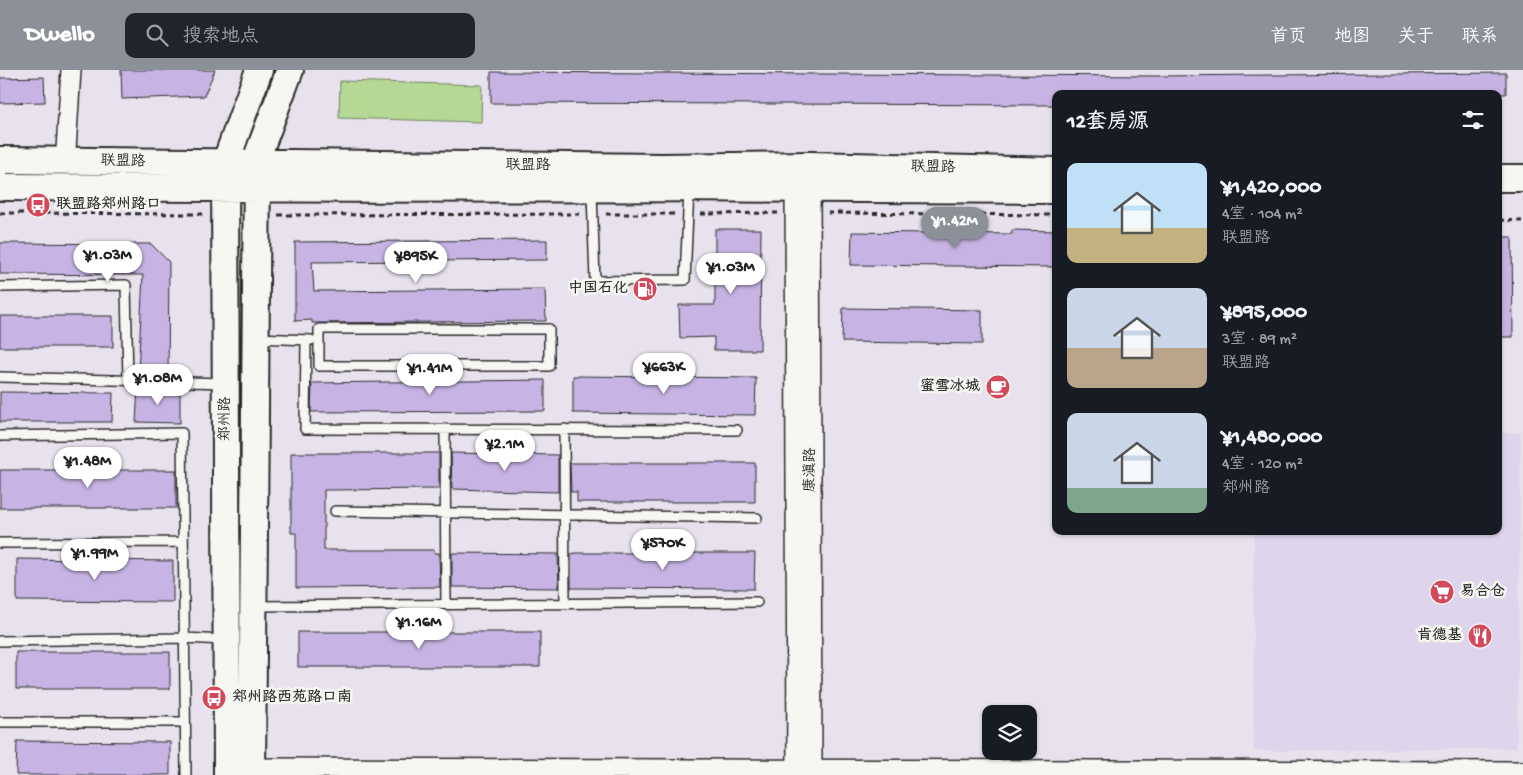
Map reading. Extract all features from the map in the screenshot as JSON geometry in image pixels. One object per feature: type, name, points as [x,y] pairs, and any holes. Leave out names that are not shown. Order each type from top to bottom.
[{"type":"main road","name":"郑州路","points":[[239,771],[226,640],[225,164],[259,70]]},
{"type":"main road","name":"郑州路","points":[[239,771],[253,606],[257,164],[259,152],[290,70]]},
{"type":"main road","name":"联盟路","points":[[0,160],[225,164],[653,167],[802,188],[1052,190]]},
{"type":"main road","name":"联盟路","points":[[0,187],[224,202],[689,202],[802,188],[1052,171]]},
{"type":"main road","points":[[1502,178],[1523,178]]},
{"type":"main road","points":[[1502,195],[1523,196]]},
{"type":"street","points":[[67,161],[71,70]]},
{"type":"street","name":"康滇路","points":[[802,188],[804,773]]},
{"type":"street","points":[[239,771],[804,773],[1523,771]]},
{"type":"lane","points":[[592,201],[595,281],[685,280],[689,202]]},
{"type":"lane","points":[[0,287],[126,285],[128,381]]},
{"type":"lane","points":[[319,329],[549,329],[549,366],[319,366],[319,341],[319,329]]},
{"type":"lane","points":[[256,338],[319,341]]},
{"type":"lane","points":[[306,340],[306,429],[737,430]]},
{"type":"lane","points":[[0,377],[226,383]]},
{"type":"lane","points":[[445,429],[446,604]]},
{"type":"lane","points":[[564,429],[565,604]]},
{"type":"lane","points":[[0,436],[182,433],[186,775]]},
{"type":"lane","points":[[335,511],[757,518]]},
{"type":"lane","points":[[0,543],[183,542]]},
{"type":"lane","points":[[253,606],[757,602]]},
{"type":"lane","points":[[0,640],[184,638],[226,640]]},
{"type":"lane","points":[[0,722],[185,722]]},
{"type":"path","points":[[257,202],[689,202],[802,188],[1052,215]]},
{"type":"path","points":[[0,212],[224,202]]},
{"type":"path","points":[[1502,220],[1523,220]]},
{"type":"shaded area","points":[[1502,433],[1521,433],[1517,748],[1254,751],[1254,535],[1502,535]]},
{"type":"green space","points":[[340,81],[482,85],[481,122],[339,118]]},
{"type":"building","points":[[121,70],[215,70],[204,96],[122,99]]},
{"type":"building","points":[[491,72],[1157,76],[1506,73],[1506,94],[1502,94],[1502,90],[1052,90],[1052,105],[491,103]]},
{"type":"building","points":[[44,77],[45,102],[0,103],[0,78]]},
{"type":"building","points":[[715,229],[761,229],[760,350],[714,350],[714,337],[680,338],[679,305],[715,305]]},
{"type":"building","points":[[1012,230],[1052,231],[1052,267],[851,265],[852,232],[1012,234]]},
{"type":"building","points":[[1502,237],[1512,237],[1513,337],[1502,337]]},
{"type":"building","points":[[547,240],[547,260],[312,262],[314,291],[545,289],[546,321],[312,323],[312,320],[295,321],[295,242]]},
{"type":"building","points":[[0,243],[151,244],[169,262],[168,375],[138,374],[143,275],[0,274]]},
{"type":"building","points":[[843,308],[982,310],[982,344],[842,342]]},
{"type":"building","points":[[0,316],[113,316],[113,347],[0,347]]},
{"type":"building","points":[[573,376],[756,378],[755,415],[573,413]]},
{"type":"building","points":[[545,380],[545,411],[311,412],[312,383]]},
{"type":"building","points":[[138,387],[168,388],[168,393],[180,393],[180,423],[136,422]]},
{"type":"building","points":[[0,392],[113,393],[112,422],[0,422]]},
{"type":"building","points":[[291,453],[439,453],[439,489],[324,490],[324,550],[434,550],[434,553],[439,553],[440,587],[296,588],[296,533],[291,533]]},
{"type":"building","points":[[451,453],[558,455],[558,492],[452,489]]},
{"type":"building","points":[[570,463],[755,463],[755,502],[577,502],[577,492],[571,492]]},
{"type":"building","points":[[0,470],[176,470],[176,508],[0,508]]},
{"type":"building","points":[[452,553],[558,554],[559,588],[452,587]]},
{"type":"building","points":[[755,553],[754,589],[571,588],[571,554]]},
{"type":"building","points":[[17,559],[173,561],[173,602],[17,601]]},
{"type":"building","points":[[298,632],[540,632],[540,667],[298,667]]},
{"type":"building","points":[[16,652],[170,652],[170,689],[16,689]]},
{"type":"building","points":[[17,741],[170,742],[170,775],[16,775]]},
{"type":"place","name":"联盟路郑州路口","points":[[38,205]]},
{"type":"place","name":"中国石化","points":[[645,289]]},
{"type":"place","name":"蜜雪冰城","points":[[998,387]]},
{"type":"place","name":"易合仓","points":[[1442,592]]},
{"type":"place","name":"肯德基","points":[[1480,636]]},
{"type":"place","name":"郑州路西苑路口南","points":[[214,698]]}]
